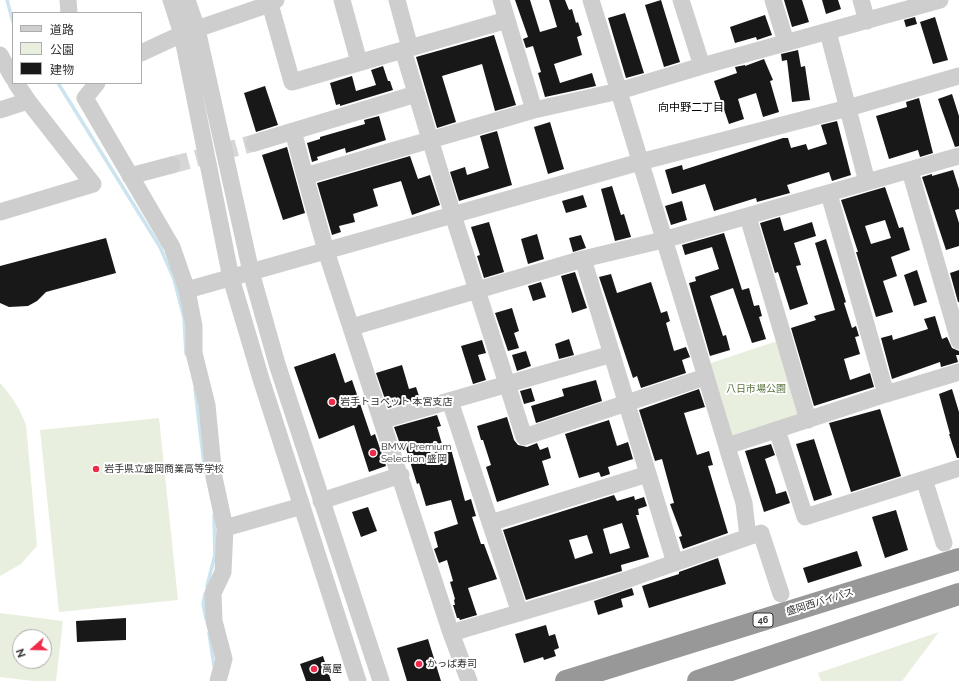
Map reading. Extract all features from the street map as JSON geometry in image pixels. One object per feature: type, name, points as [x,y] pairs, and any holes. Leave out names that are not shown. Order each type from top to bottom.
[{"type":"highway","name":"盛岡西バイパス","points":[[566,681],[959,559]]},
{"type":"highway","points":[[698,681],[959,594]]},
{"type":"street","points":[[68,0],[69,12]]},
{"type":"street","points":[[171,0],[190,31],[251,272],[277,364],[380,681]]},
{"type":"street","points":[[187,0],[190,31],[231,278],[358,681]]},
{"type":"street","points":[[342,0],[359,62]]},
{"type":"street","points":[[398,0],[416,94],[429,139],[524,436],[705,378]]},
{"type":"street","points":[[501,0],[534,110]]},
{"type":"street","points":[[591,0],[744,503],[748,537]]},
{"type":"street","points":[[681,0],[702,66]]},
{"type":"street","points":[[774,0],[786,42]]},
{"type":"street","points":[[861,0],[867,21]]},
{"type":"street","points":[[305,176],[429,139],[534,110],[619,91],[786,42],[828,32],[940,0]]},
{"type":"street","points":[[142,53],[190,31],[273,2],[292,82],[507,20]]},
{"type":"street","points":[[828,32],[868,182]]},
{"type":"street","points":[[187,290],[640,162],[848,108],[959,76]]},
{"type":"street","points":[[0,212],[93,184],[28,101],[17,84]]},
{"type":"street","points":[[96,84],[85,98],[172,247],[187,290],[194,326],[194,353],[207,405],[214,477],[225,528],[223,572],[213,593],[214,620],[224,659],[218,681]]},
{"type":"street","points":[[254,143],[416,94]]},
{"type":"street","points":[[0,110],[28,101]]},
{"type":"street","points":[[293,131],[326,251],[401,475],[451,633],[469,681]]},
{"type":"street","points":[[352,327],[583,259],[663,240],[748,217],[959,156]]},
{"type":"street","points":[[130,176],[172,165]]},
{"type":"street","points":[[910,170],[959,341]]},
{"type":"street","points":[[829,194],[886,394]]},
{"type":"street","points":[[748,217],[808,420]]},
{"type":"street","points":[[583,259],[675,563]]},
{"type":"street","points":[[383,420],[612,354]]},
{"type":"street","points":[[727,446],[886,394],[959,372]]},
{"type":"street","points":[[450,401],[520,613]]},
{"type":"street","points":[[777,430],[806,517],[959,468]]},
{"type":"street","points":[[490,523],[648,474]]},
{"type":"street","points":[[321,501],[401,475]]},
{"type":"street","points":[[924,479],[944,543]]},
{"type":"street","points":[[225,528],[302,506]]},
{"type":"street","points":[[451,633],[606,587],[760,533],[781,594]]},
{"type":"green space","name":"八日市場公園","points":[[780,340],[803,413],[730,436],[708,364]]},
{"type":"green space","points":[[0,383],[15,403],[26,425],[37,546],[21,564],[0,576]]},
{"type":"green space","points":[[159,418],[178,600],[59,612],[40,430]]},
{"type":"green space","points":[[0,613],[63,621],[56,681],[33,681],[0,677]]},
{"type":"green space","points":[[939,632],[902,681],[821,681],[818,673]]},
{"type":"building","points":[[515,0],[530,0],[540,32],[557,27],[549,0],[565,0],[569,10],[572,9],[576,23],[578,22],[582,35],[577,37],[582,55],[554,64],[560,83],[592,73],[596,86],[545,97],[538,73],[541,72],[533,46],[526,48],[523,39],[528,37]]},
{"type":"building","points":[[661,0],[680,62],[664,67],[645,5]]},
{"type":"building","points":[[784,0],[802,0],[809,22],[792,27]]},
{"type":"building","points":[[822,0],[838,0],[841,9],[826,14]]},
{"type":"building","points":[[625,13],[644,73],[626,78],[608,18]]},
{"type":"building","points":[[765,15],[772,35],[757,40],[756,37],[735,43],[730,27]]},
{"type":"building","points":[[915,17],[917,24],[906,27],[904,20]]},
{"type":"building","points":[[935,17],[948,60],[933,64],[920,22]]},
{"type":"building","points":[[494,35],[516,105],[495,111],[482,64],[442,76],[456,122],[437,128],[416,57]]},
{"type":"building","points":[[798,50],[801,67],[805,66],[810,100],[792,102],[787,60],[782,61],[781,54]]},
{"type":"building","points":[[764,59],[773,80],[770,81],[779,112],[763,117],[756,93],[738,99],[744,119],[729,124],[714,81],[737,73],[735,67],[745,66]]},
{"type":"building","points":[[383,66],[393,90],[340,106],[340,104],[336,105],[330,83],[352,76],[356,91],[376,85],[371,70]]},
{"type":"building","points":[[265,86],[278,125],[256,132],[244,93]]},
{"type":"building","points":[[952,94],[959,116],[959,146],[955,147],[938,99]]},
{"type":"building","points":[[919,98],[933,153],[920,157],[918,150],[889,159],[876,116],[907,107],[906,102]]},
{"type":"building","points":[[379,116],[386,140],[346,153],[345,148],[317,157],[318,160],[312,162],[307,143],[320,139],[320,137],[365,124],[364,120]]},
{"type":"building","points":[[837,121],[851,175],[832,181],[829,172],[787,185],[790,193],[757,202],[756,198],[714,211],[705,184],[672,194],[665,170],[682,165],[683,170],[783,138],[788,138],[791,148],[806,144],[808,150],[827,144],[821,125]]},
{"type":"building","points":[[550,122],[564,169],[548,174],[534,127]]},
{"type":"building","points":[[497,131],[512,185],[459,201],[450,172],[465,167],[467,175],[489,168],[480,136]]},
{"type":"building","points":[[287,147],[305,213],[283,220],[262,155]]},
{"type":"building","points":[[410,156],[418,179],[430,175],[440,205],[412,215],[401,181],[373,189],[378,206],[353,214],[355,222],[339,226],[341,232],[332,235],[317,183]]},
{"type":"building","points":[[953,170],[959,189],[959,209],[955,210],[959,223],[959,246],[946,250],[922,177],[932,174],[932,176]]},
{"type":"building","points":[[612,186],[621,215],[624,214],[631,237],[615,241],[601,189]]},
{"type":"building","points":[[885,187],[899,228],[903,227],[910,250],[891,257],[897,276],[883,281],[893,312],[876,317],[856,252],[858,252],[841,200]],"holes":[[[885,220],[891,238],[871,244],[865,226]]]},
{"type":"building","points":[[583,195],[587,207],[566,213],[562,201]]},
{"type":"building","points":[[682,201],[687,220],[671,225],[665,206]]},
{"type":"building","points":[[780,217],[784,231],[812,222],[816,236],[794,243],[801,265],[796,266],[808,304],[790,310],[778,272],[775,273],[760,223]]},
{"type":"building","points":[[489,222],[504,272],[484,278],[477,256],[480,255],[471,227]]},
{"type":"building","points":[[724,233],[742,290],[749,288],[754,306],[759,305],[762,316],[759,317],[766,339],[752,343],[733,288],[710,296],[723,336],[726,335],[730,350],[710,356],[689,283],[696,281],[695,277],[719,269],[712,247],[685,255],[682,245]]},
{"type":"building","points":[[537,234],[544,259],[528,264],[521,239]]},
{"type":"building","points":[[581,235],[586,248],[573,252],[569,238]]},
{"type":"building","points":[[106,238],[116,273],[46,292],[37,301],[28,306],[9,307],[0,303],[0,266]]},
{"type":"building","points":[[826,239],[846,302],[844,303],[852,328],[856,326],[859,336],[855,337],[860,354],[844,359],[850,380],[870,373],[874,387],[814,406],[791,328],[816,320],[814,316],[835,310],[815,243]]},
{"type":"building","points":[[917,270],[927,302],[914,306],[904,275]]},
{"type":"building","points":[[959,270],[959,302],[958,302],[950,273]]},
{"type":"building","points":[[575,272],[587,308],[572,313],[561,276]]},
{"type":"building","points":[[611,274],[617,293],[651,282],[661,313],[667,311],[670,321],[666,323],[674,351],[686,347],[690,357],[682,360],[686,373],[641,388],[637,376],[633,378],[599,277]]},
{"type":"building","points":[[541,282],[546,297],[533,301],[528,286]]},
{"type":"building","points":[[512,308],[519,331],[514,333],[519,348],[508,351],[495,313]]},
{"type":"building","points":[[935,316],[942,339],[947,337],[952,348],[959,351],[959,355],[956,355],[958,362],[941,367],[940,362],[892,379],[881,338],[892,335],[893,340],[928,329],[924,319]]},
{"type":"building","points":[[569,339],[574,355],[559,359],[555,344]]},
{"type":"building","points":[[482,340],[486,353],[478,355],[486,380],[473,384],[461,346]]},
{"type":"building","points":[[526,351],[531,366],[517,371],[512,355]]},
{"type":"building","name":"岩手トヨペット 本宮支店","points":[[335,353],[345,383],[352,380],[371,436],[375,434],[386,466],[369,472],[354,425],[319,439],[294,367]]},
{"type":"building","points":[[402,365],[409,389],[416,387],[420,399],[388,408],[376,373]]},
{"type":"building","points":[[596,380],[602,401],[536,423],[531,406],[564,396],[562,389]]},
{"type":"building","points":[[531,388],[535,401],[524,404],[520,391]]},
{"type":"building","points":[[699,389],[705,407],[684,413],[697,455],[709,451],[713,465],[708,466],[728,533],[683,549],[679,537],[682,536],[670,504],[674,503],[662,459],[655,461],[639,410]]},
{"type":"building","points":[[952,389],[959,412],[959,458],[957,458],[949,434],[939,394]]},
{"type":"building","points":[[880,409],[901,476],[851,492],[829,423]]},
{"type":"building","points":[[437,415],[441,426],[437,427],[444,451],[451,449],[465,501],[471,499],[476,516],[472,517],[481,544],[484,544],[497,579],[468,588],[477,615],[460,620],[457,618],[453,605],[455,605],[455,599],[450,582],[453,581],[447,560],[439,563],[434,549],[438,547],[434,532],[458,524],[451,500],[426,506],[419,483],[417,484],[404,442],[400,444],[394,427]]},
{"type":"building","points":[[507,417],[514,440],[518,445],[527,447],[537,443],[540,450],[548,447],[551,458],[542,461],[549,485],[497,502],[486,467],[491,465],[477,426]]},
{"type":"building","points":[[609,420],[617,446],[628,442],[633,459],[608,467],[610,474],[601,477],[599,472],[579,478],[565,434]]},
{"type":"building","points":[[814,439],[832,495],[814,501],[796,444]]},
{"type":"building","points":[[771,444],[775,455],[765,459],[776,494],[786,491],[790,503],[764,512],[745,451]]},
{"type":"building","points":[[614,495],[617,501],[634,496],[635,500],[644,497],[647,506],[638,509],[639,515],[636,515],[649,557],[621,565],[622,571],[526,600],[503,530]],"holes":[[[622,523],[630,548],[610,554],[603,529]],[[587,535],[593,553],[575,559],[569,540]]]},
{"type":"building","points":[[368,507],[377,531],[361,537],[352,512]]},
{"type":"building","points":[[896,510],[908,550],[885,558],[872,517]]},
{"type":"building","points":[[857,551],[862,566],[808,583],[803,568]]},
{"type":"building","points":[[718,558],[726,584],[649,608],[642,586],[679,574],[679,572]]},
{"type":"building","points":[[632,588],[634,595],[621,599],[623,607],[598,615],[594,601]]},
{"type":"building","points":[[126,618],[126,640],[77,642],[76,621]]},
{"type":"building","points":[[546,625],[549,636],[555,634],[559,648],[554,650],[556,656],[544,660],[543,657],[524,663],[515,634]]},
{"type":"building","name":"かっぱ寿司","points":[[428,639],[441,681],[407,681],[397,648]]},
{"type":"building","name":"萬屋","points":[[323,656],[331,681],[306,681],[300,664]]},
{"type":"waterway","points":[[7,0],[12,18]]},
{"type":"waterway","points":[[59,84],[160,247],[174,279],[184,318],[186,354]]},
{"type":"waterway","points":[[195,389],[205,472]]},
{"type":"waterway","points":[[207,586],[215,555],[214,515]]},
{"type":"waterway","points":[[205,594],[203,604],[206,619]]},
{"type":"waterway","points":[[209,633],[214,666]]},
{"type":"tunnel","points":[[172,165],[254,143]]},
{"type":"place","name":"岩手トヨペット 本宮支店","points":[[332,402]]},
{"type":"place","name":"BMW Premium Selection 盛岡","points":[[373,453]]},
{"type":"place","name":"岩手県立盛岡商業高等学校","points":[[96,469]]},
{"type":"place","name":"かっぱ寿司","points":[[419,664]]},
{"type":"place","name":"萬屋","points":[[314,669]]},
{"type":"district","name":"向中野二丁目","points":[[691,108]]}]
